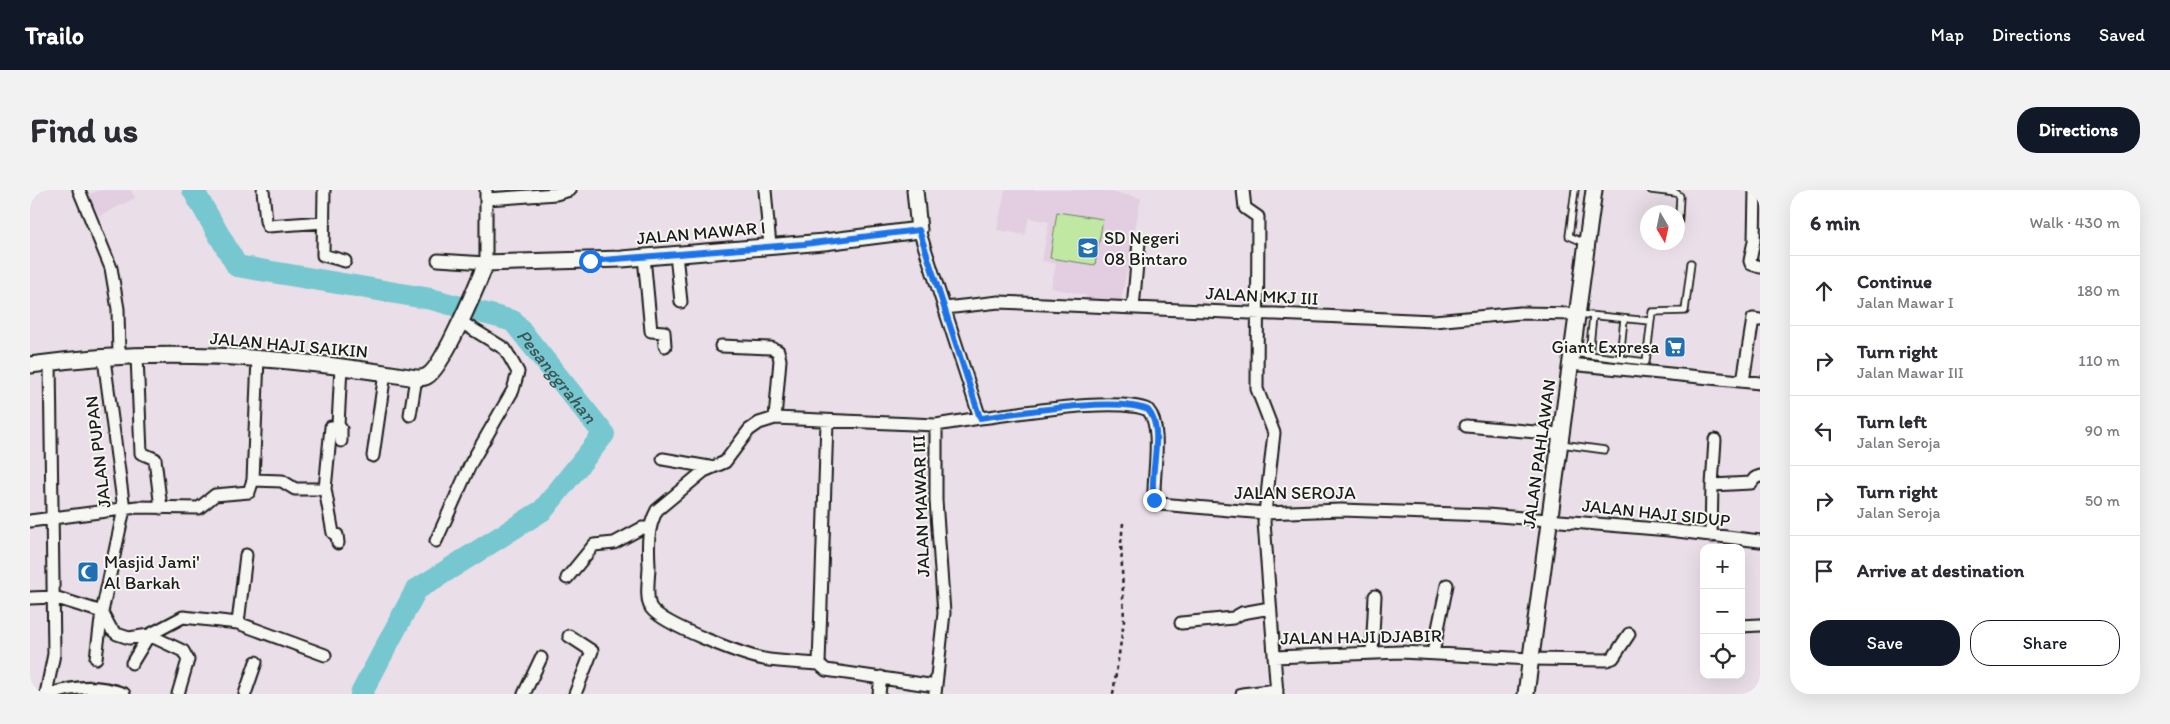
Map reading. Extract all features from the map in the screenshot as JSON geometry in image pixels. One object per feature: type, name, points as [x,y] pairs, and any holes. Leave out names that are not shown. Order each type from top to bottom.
[{"type":"street","name":"JALAN PUPAN","points":[[79,190],[111,268],[118,309],[112,358],[124,510],[102,612],[96,658]]},
{"type":"street","points":[[263,190],[268,226],[324,222]]},
{"type":"street","points":[[324,190],[323,255],[345,261]]},
{"type":"street","points":[[410,415],[416,378],[427,376],[435,369],[462,319],[486,263],[487,195],[556,194],[570,190]]},
{"type":"street","points":[[764,190],[770,246]]},
{"type":"street","points":[[915,190],[919,230],[980,418]]},
{"type":"street","name":"JALAN HAJI DJABIR","points":[[1243,190],[1245,208],[1258,217],[1257,388],[1274,433],[1265,513],[1265,559],[1274,656],[1433,653],[1530,659],[1610,660],[1629,634]]},
{"type":"street","name":"JALAN PAHLAWAN","points":[[1526,694],[1594,190]]},
{"type":"street","points":[[1757,198],[1754,241],[1750,261],[1751,264],[1760,267]]},
{"type":"street","name":"JALAN MAWAR I","points":[[486,263],[590,261],[644,257],[824,242],[919,230]]},
{"type":"street","points":[[1133,308],[1139,242]]},
{"type":"street","points":[[676,254],[680,302]]},
{"type":"street","points":[[644,257],[651,331],[664,332],[665,346]]},
{"type":"street","points":[[438,260],[486,263]]},
{"type":"street","name":"JALAN MKJ III","points":[[945,308],[999,302],[1434,321],[1520,313],[1577,314]]},
{"type":"street","points":[[436,541],[471,464],[513,390],[518,372],[505,349],[462,319]]},
{"type":"street","points":[[1743,381],[1753,319],[1760,320]]},
{"type":"street","points":[[721,346],[771,348],[778,351],[780,360],[775,418]]},
{"type":"street","name":"JALAN HAJI SAIKIN","points":[[30,365],[138,356],[211,355],[341,366],[416,378]]},
{"type":"street","points":[[138,356],[141,453],[155,459],[162,508]]},
{"type":"street","points":[[30,521],[124,510],[199,508],[215,496],[249,492],[253,480],[258,358]]},
{"type":"street","points":[[1571,358],[1760,383]]},
{"type":"street","points":[[46,694],[54,654],[50,362]]},
{"type":"street","points":[[341,366],[339,426],[341,429],[341,441]]},
{"type":"street","points":[[373,456],[385,373]]},
{"type":"street","name":"JALAN SEROJA","points":[[980,418],[1070,407],[1124,405],[1142,407],[1150,412],[1155,423],[1153,494],[1157,503],[1265,513],[1394,511],[1549,519]]},
{"type":"street","points":[[567,578],[594,545],[614,543],[642,528],[650,528],[657,510],[709,467],[726,462],[754,426],[775,418],[827,422],[936,425]]},
{"type":"street","name":"JALAN MAWAR III","points":[[650,528],[649,602],[657,613],[674,624],[742,653],[768,660],[819,664],[826,670],[881,677],[935,690],[944,613],[937,509],[936,425],[980,418]]},
{"type":"street","points":[[819,664],[827,422]]},
{"type":"street","points":[[338,543],[337,535],[332,533],[324,489],[331,427],[339,426]]},
{"type":"street","points":[[1466,426],[1560,439]]},
{"type":"street","points":[[1712,536],[1712,485],[1715,440]]},
{"type":"street","points":[[663,458],[709,467]]},
{"type":"street","points":[[1712,485],[1751,483],[1760,476]]},
{"type":"street","points":[[253,480],[282,480],[295,489],[324,489]]},
{"type":"street","name":"JALAN HAJI SIDUP","points":[[1549,519],[1760,541]]},
{"type":"street","points":[[238,623],[246,554]]},
{"type":"street","points":[[1433,653],[1447,585]]},
{"type":"street","points":[[1372,653],[1375,596]]},
{"type":"street","points":[[30,598],[54,597],[102,612],[111,628],[117,634],[129,638],[149,635],[183,616],[238,623],[325,655]]},
{"type":"street","points":[[1181,623],[1234,618],[1242,613],[1270,608]]},
{"type":"street","points":[[1745,626],[1760,626]]},
{"type":"street","points":[[132,663],[149,635]]},
{"type":"street","points":[[149,635],[187,655],[188,660],[178,694]]},
{"type":"street","points":[[569,636],[592,651],[575,694]]},
{"type":"street","points":[[1242,694],[1277,692],[1274,656]]},
{"type":"street","points":[[524,694],[541,658]]},
{"type":"street","points":[[245,694],[256,662]]},
{"type":"street","points":[[879,694],[881,677]]},
{"type":"street","points":[[52,694],[92,686],[104,687],[124,694]]},
{"type":"lane","points":[[1575,190],[1569,236],[1586,244]]},
{"type":"lane","points":[[1651,190],[1676,193],[1680,196],[1680,205]]},
{"type":"lane","points":[[1571,358],[1589,355],[1646,362],[1650,321],[1654,312],[1685,312],[1690,263]]},
{"type":"lane","points":[[1577,314],[1650,321]]},
{"type":"lane","points":[[1589,355],[1593,316]]},
{"type":"lane","points":[[1620,358],[1624,318]]},
{"type":"lane","points":[[1560,439],[1605,450]]},
{"type":"path","points":[[1113,694],[1124,621],[1121,543],[1123,523]]},
{"type":"shaded area","points":[[100,190],[131,190],[135,198],[100,216],[88,195]]},
{"type":"shaded area","name":"SD Negeri 08 Bintaro","points":[[1005,190],[1102,190],[1141,198],[1120,306],[1085,299],[1086,295],[1051,288],[1056,264],[1042,261],[1049,222],[1029,218],[1025,235],[997,230]]},
{"type":"green space","points":[[1057,212],[1103,219],[1095,265],[1050,258]]},
{"type":"waterway","name":"Pesanggrahan","points":[[193,190],[237,266],[431,299],[513,321],[604,434],[543,510],[416,590],[361,694]]},
{"type":"place","name":"SD Negeri 08 Bintaro","points":[[1088,248]]},
{"type":"place","name":"Giant Expresa","points":[[1675,347]]},
{"type":"place","name":"Masjid Jami' Al Barkah","points":[[88,572]]},
{"type":"route","points":[[590,261],[734,248],[804,244],[919,230],[980,418],[1070,407],[1107,405],[1142,407],[1150,412],[1155,423],[1154,500]]}]
